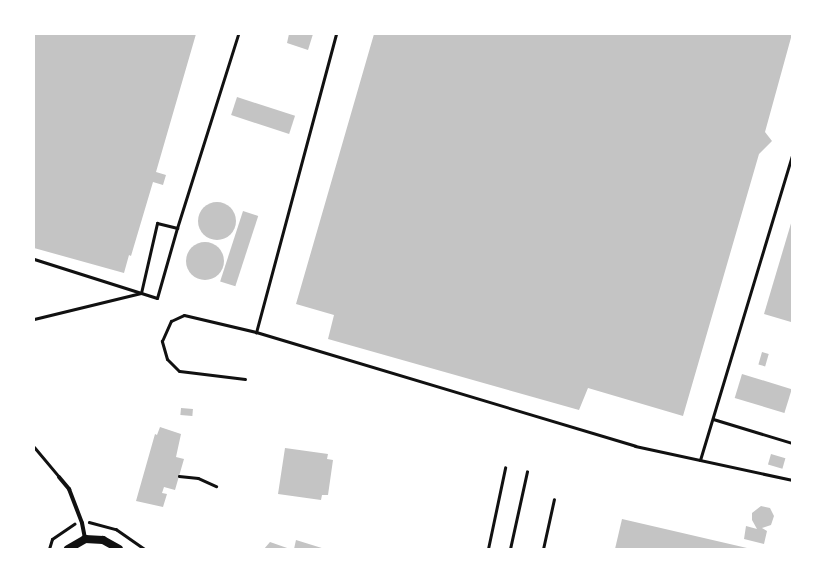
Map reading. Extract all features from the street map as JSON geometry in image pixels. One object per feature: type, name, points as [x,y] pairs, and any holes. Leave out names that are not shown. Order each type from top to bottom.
[{"type":"main road","points":[[68,549],[85,539],[103,540],[119,549]]},
{"type":"street","points":[[59,477],[69,489],[82,523],[85,539]]},
{"type":"lane","points":[[34,259],[157,298],[177,228],[238,34]]},
{"type":"lane","points":[[256,332],[336,34]]},
{"type":"lane","points":[[700,460],[792,156]]},
{"type":"lane","points":[[141,293],[157,223],[177,228]]},
{"type":"lane","points":[[34,319],[141,293]]},
{"type":"lane","points":[[245,379],[180,370],[168,359],[162,341],[171,321],[184,315],[256,332],[635,446],[792,480]]},
{"type":"lane","points":[[713,419],[792,443]]},
{"type":"lane","points":[[34,447],[59,477]]},
{"type":"lane","points":[[543,549],[554,499]]},
{"type":"path","points":[[488,549],[505,468]]},
{"type":"path","points":[[510,549],[527,472]]},
{"type":"path","points":[[179,476],[198,478],[216,486]]},
{"type":"path","points":[[93,522],[123,532],[145,549]]},
{"type":"path","points":[[49,549],[52,539],[74,524]]},
{"type":"building","points":[[34,34],[196,34],[156,172],[166,175],[163,185],[153,182],[131,256],[129,255],[124,273],[34,248]]},
{"type":"building","points":[[289,34],[313,34],[308,50],[287,43]]},
{"type":"building","points":[[374,34],[792,34],[765,132],[772,141],[759,154],[683,416],[588,388],[579,410],[328,339],[334,315],[296,304]]},
{"type":"building","points":[[237,97],[295,116],[289,134],[231,115]]},
{"type":"building","points":[[213,202],[221,202],[231,207],[235,214],[235,228],[231,235],[221,240],[213,240],[203,235],[201,232],[198,225],[198,217],[203,207],[206,205]]},
{"type":"building","points":[[243,211],[258,216],[235,286],[220,281]]},
{"type":"building","points":[[792,220],[792,320],[791,322],[764,314]]},
{"type":"building","points":[[201,242],[209,242],[219,247],[223,254],[223,268],[219,275],[209,280],[201,280],[191,275],[189,272],[186,265],[186,257],[191,247],[194,245]]},
{"type":"building","points":[[762,352],[769,354],[765,366],[758,364]]},
{"type":"building","points":[[742,374],[792,389],[784,413],[735,398]]},
{"type":"building","points":[[181,408],[193,409],[192,416],[180,415]]},
{"type":"building","points":[[160,427],[181,434],[176,457],[184,459],[175,490],[164,487],[162,493],[167,494],[163,507],[136,501],[155,434],[157,435]]},
{"type":"building","points":[[285,448],[328,454],[327,459],[333,460],[328,495],[322,495],[321,500],[278,494]]},
{"type":"building","points":[[771,454],[785,458],[782,469],[768,465]]},
{"type":"building","points":[[761,506],[770,508],[774,516],[771,525],[762,528],[767,531],[764,544],[744,539],[746,526],[757,529],[752,520],[752,513]]},
{"type":"building","points":[[622,519],[747,548],[615,549]]},
{"type":"building","points":[[296,540],[325,549],[294,549]]},
{"type":"building","points":[[270,542],[290,549],[264,549]]}]
